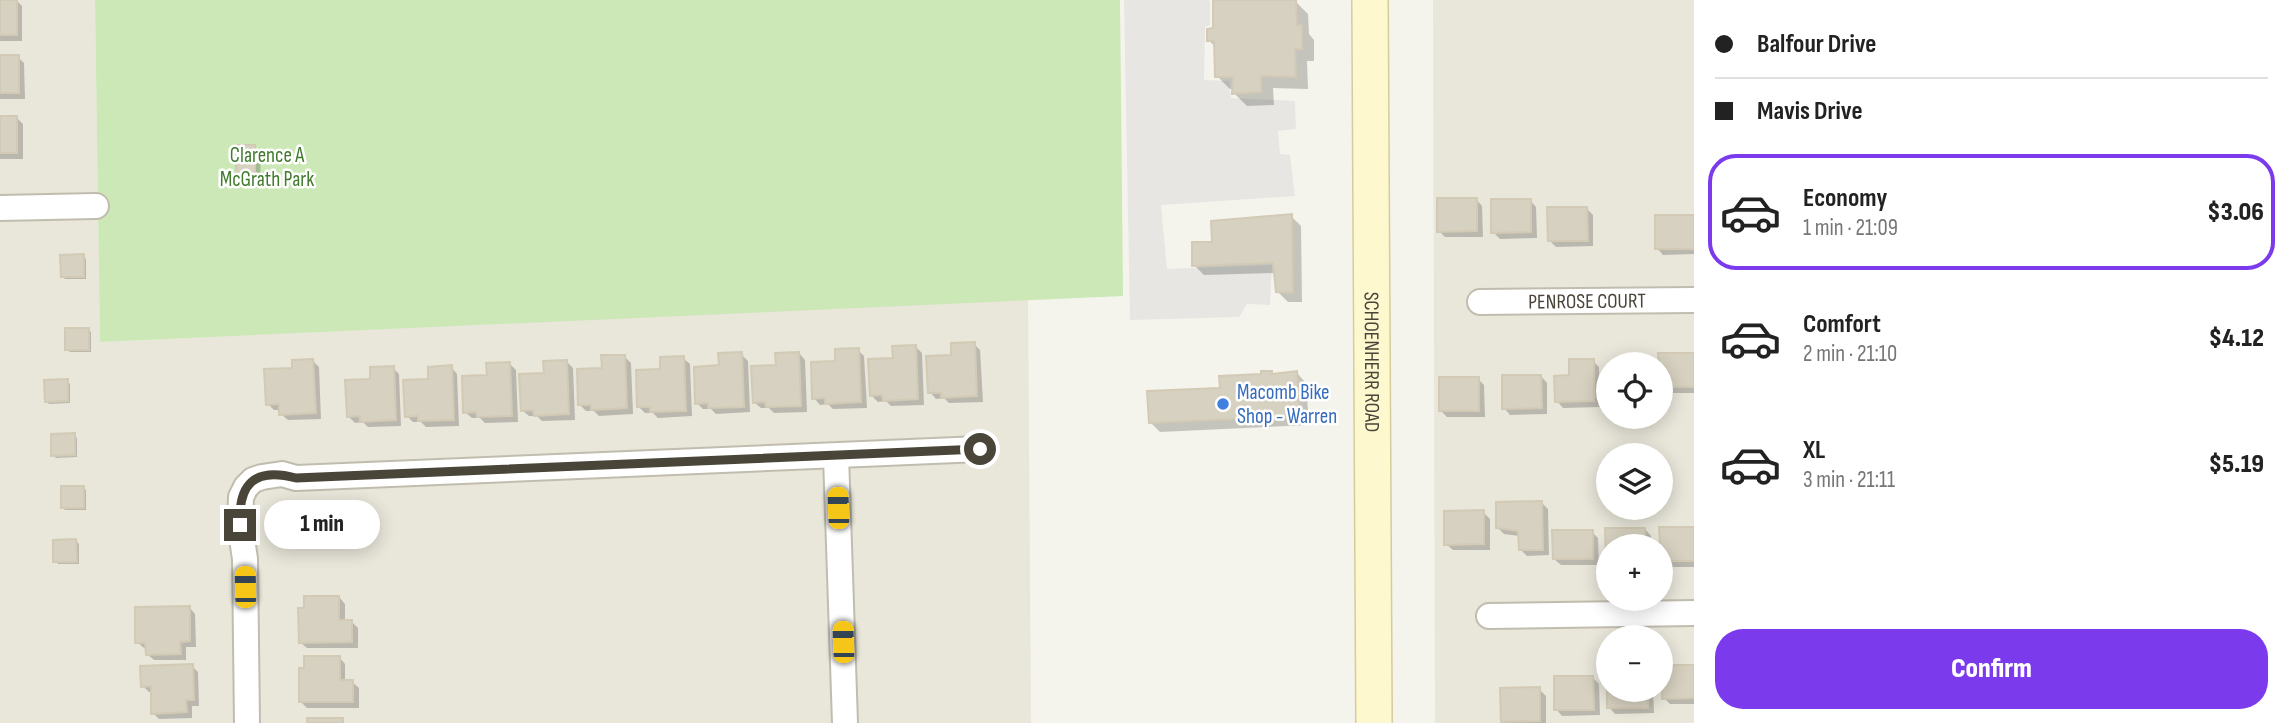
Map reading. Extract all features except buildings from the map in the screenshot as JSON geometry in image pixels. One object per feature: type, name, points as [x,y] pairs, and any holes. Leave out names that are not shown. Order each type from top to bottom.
[{"type":"main road","name":"SCHOENHERR ROAD","points":[[1370,0],[1374,723]]},
{"type":"street","points":[[0,208],[96,206]]},
{"type":"street","name":"PENROSE COURT","points":[[1480,302],[1694,300]]},
{"type":"street","points":[[247,723],[245,559],[239,508],[241,497],[253,480],[282,474],[296,478],[980,449]]},
{"type":"street","points":[[836,456],[845,723]]},
{"type":"street","points":[[1489,616],[1694,613]]},
{"type":"shaded area","points":[[0,0],[95,0],[100,342],[1028,299],[1031,723],[0,723]]},
{"type":"shaded area","points":[[1124,0],[1210,0],[1210,25],[1205,27],[1204,80],[1229,81],[1231,98],[1295,101],[1296,129],[1278,131],[1280,154],[1290,155],[1295,196],[1161,205],[1167,269],[1272,265],[1270,305],[1247,304],[1239,317],[1130,320]]},
{"type":"shaded area","points":[[1433,0],[1694,0],[1694,723],[1435,723]]},
{"type":"green space","name":"Clarence A McGrath Park","points":[[95,0],[1120,0],[1123,296],[100,342]]},
{"type":"place","name":"Macomb Bike Shop - Warren","points":[[1223,404]]},
{"type":"route","points":[[240,525],[239,508],[246,488],[253,480],[282,474],[296,478],[980,449]]}]
